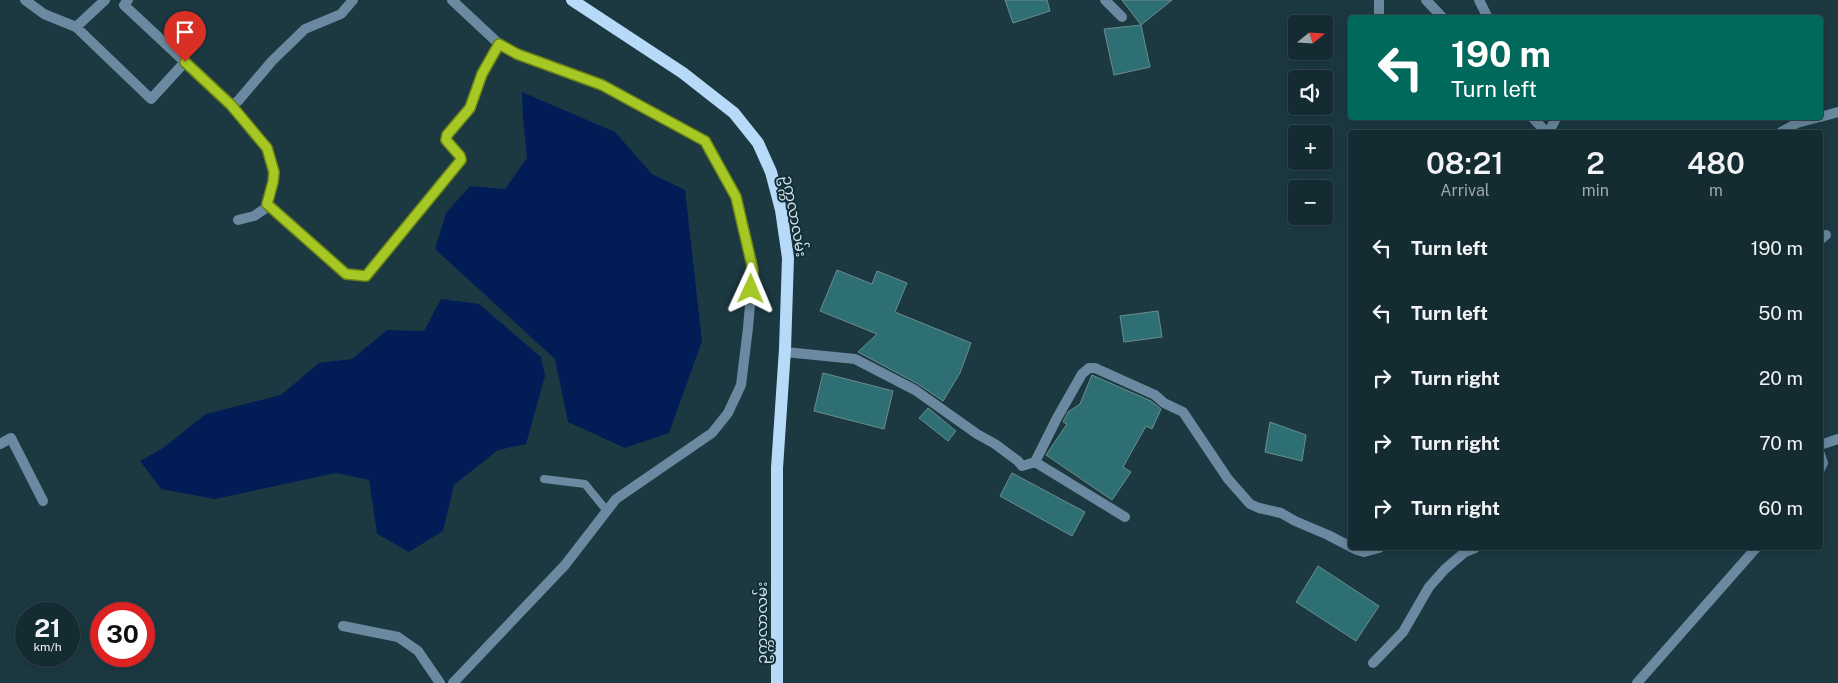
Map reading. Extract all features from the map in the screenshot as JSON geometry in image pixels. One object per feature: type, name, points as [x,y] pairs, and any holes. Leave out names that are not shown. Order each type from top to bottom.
[{"type":"main road","name":"ဥက္ကလာလမ်း","points":[[572,0],[684,73],[734,113],[758,143],[771,172],[788,258],[785,352],[777,468],[777,683]]},
{"type":"street","points":[[25,0],[44,14],[76,27],[151,99],[185,62]]},
{"type":"street","points":[[76,27],[105,0]]},
{"type":"street","points":[[231,105],[238,101],[272,61],[305,29],[342,14],[353,0]]},
{"type":"street","points":[[452,0],[499,44],[517,54],[602,85],[705,141],[736,197],[753,270],[741,385],[728,413],[712,433],[616,500],[565,565],[453,683]]},
{"type":"street","points":[[1105,0],[1122,17]]},
{"type":"street","points":[[1379,0],[1379,15]]},
{"type":"street","points":[[1426,0],[1440,15]]},
{"type":"street","points":[[1479,0],[1486,15]]},
{"type":"street","points":[[124,2],[231,105],[267,148],[274,172],[266,208],[254,216],[238,220]]},
{"type":"street","points":[[267,204],[346,274],[366,276],[461,160],[460,156],[446,140],[447,135],[470,108],[482,74],[499,44]]},
{"type":"street","points":[[1823,116],[1838,112]]},
{"type":"street","points":[[1535,120],[1545,130]]},
{"type":"street","points":[[1785,130],[1808,120]]},
{"type":"street","points":[[785,352],[855,359],[915,390],[977,434],[995,444],[1022,466],[1035,462],[1082,374],[1089,368],[1095,368],[1155,395],[1164,403],[1183,412],[1228,479],[1250,504],[1281,514],[1348,545]]},
{"type":"street","points":[[0,444],[12,438],[43,501]]},
{"type":"street","points":[[1823,444],[1838,439]]},
{"type":"street","points":[[1035,462],[1125,517]]},
{"type":"street","points":[[1357,550],[1364,552],[1372,550]]},
{"type":"street","points":[[1373,663],[1402,632],[1429,587],[1445,569],[1470,550]]},
{"type":"street","points":[[1637,683],[1754,550]]},
{"type":"street","points":[[343,626],[398,637],[418,651],[440,683]]},
{"type":"lane","points":[[544,479],[585,484],[607,511]]},
{"type":"water","points":[[522,92],[615,132],[652,174],[685,190],[702,341],[669,433],[625,448],[568,422],[555,359],[435,249],[446,213],[470,186],[505,189],[527,158]]},
{"type":"water","points":[[441,299],[479,304],[541,357],[545,376],[526,444],[498,450],[454,485],[443,531],[409,552],[377,534],[369,480],[336,473],[215,499],[161,489],[140,461],[163,448],[206,414],[281,395],[319,363],[352,359],[387,330],[424,331]]},
{"type":"building","points":[[1005,0],[1047,0],[1050,11],[1013,23]]},
{"type":"building","points":[[1122,0],[1172,0],[1141,25]]},
{"type":"building","points":[[1141,25],[1150,67],[1114,75],[1104,29]]},
{"type":"building","points":[[837,270],[872,284],[877,271],[907,283],[895,312],[971,343],[960,373],[943,401],[918,384],[858,352],[877,334],[820,311]]},
{"type":"building","points":[[1158,311],[1162,337],[1124,342],[1120,316]]},
{"type":"building","points":[[823,373],[893,391],[884,429],[814,411]]},
{"type":"building","points":[[1092,375],[1151,401],[1161,409],[1152,429],[1146,426],[1123,467],[1131,472],[1112,500],[1046,455],[1067,424],[1063,422],[1068,412],[1080,404]]},
{"type":"building","points":[[928,408],[956,431],[948,441],[919,418]]},
{"type":"building","points":[[1270,422],[1306,435],[1302,461],[1265,452]]},
{"type":"building","points":[[1012,473],[1085,512],[1072,536],[1000,496]]},
{"type":"building","points":[[1318,566],[1379,606],[1356,641],[1296,602]]},
{"type":"route","points":[[185,62],[231,105],[267,148],[274,172],[267,204],[346,274],[366,276],[461,160],[460,156],[446,140],[447,135],[470,108],[482,74],[499,44],[517,54],[602,85],[705,141],[736,197],[753,270],[751,289]]}]
